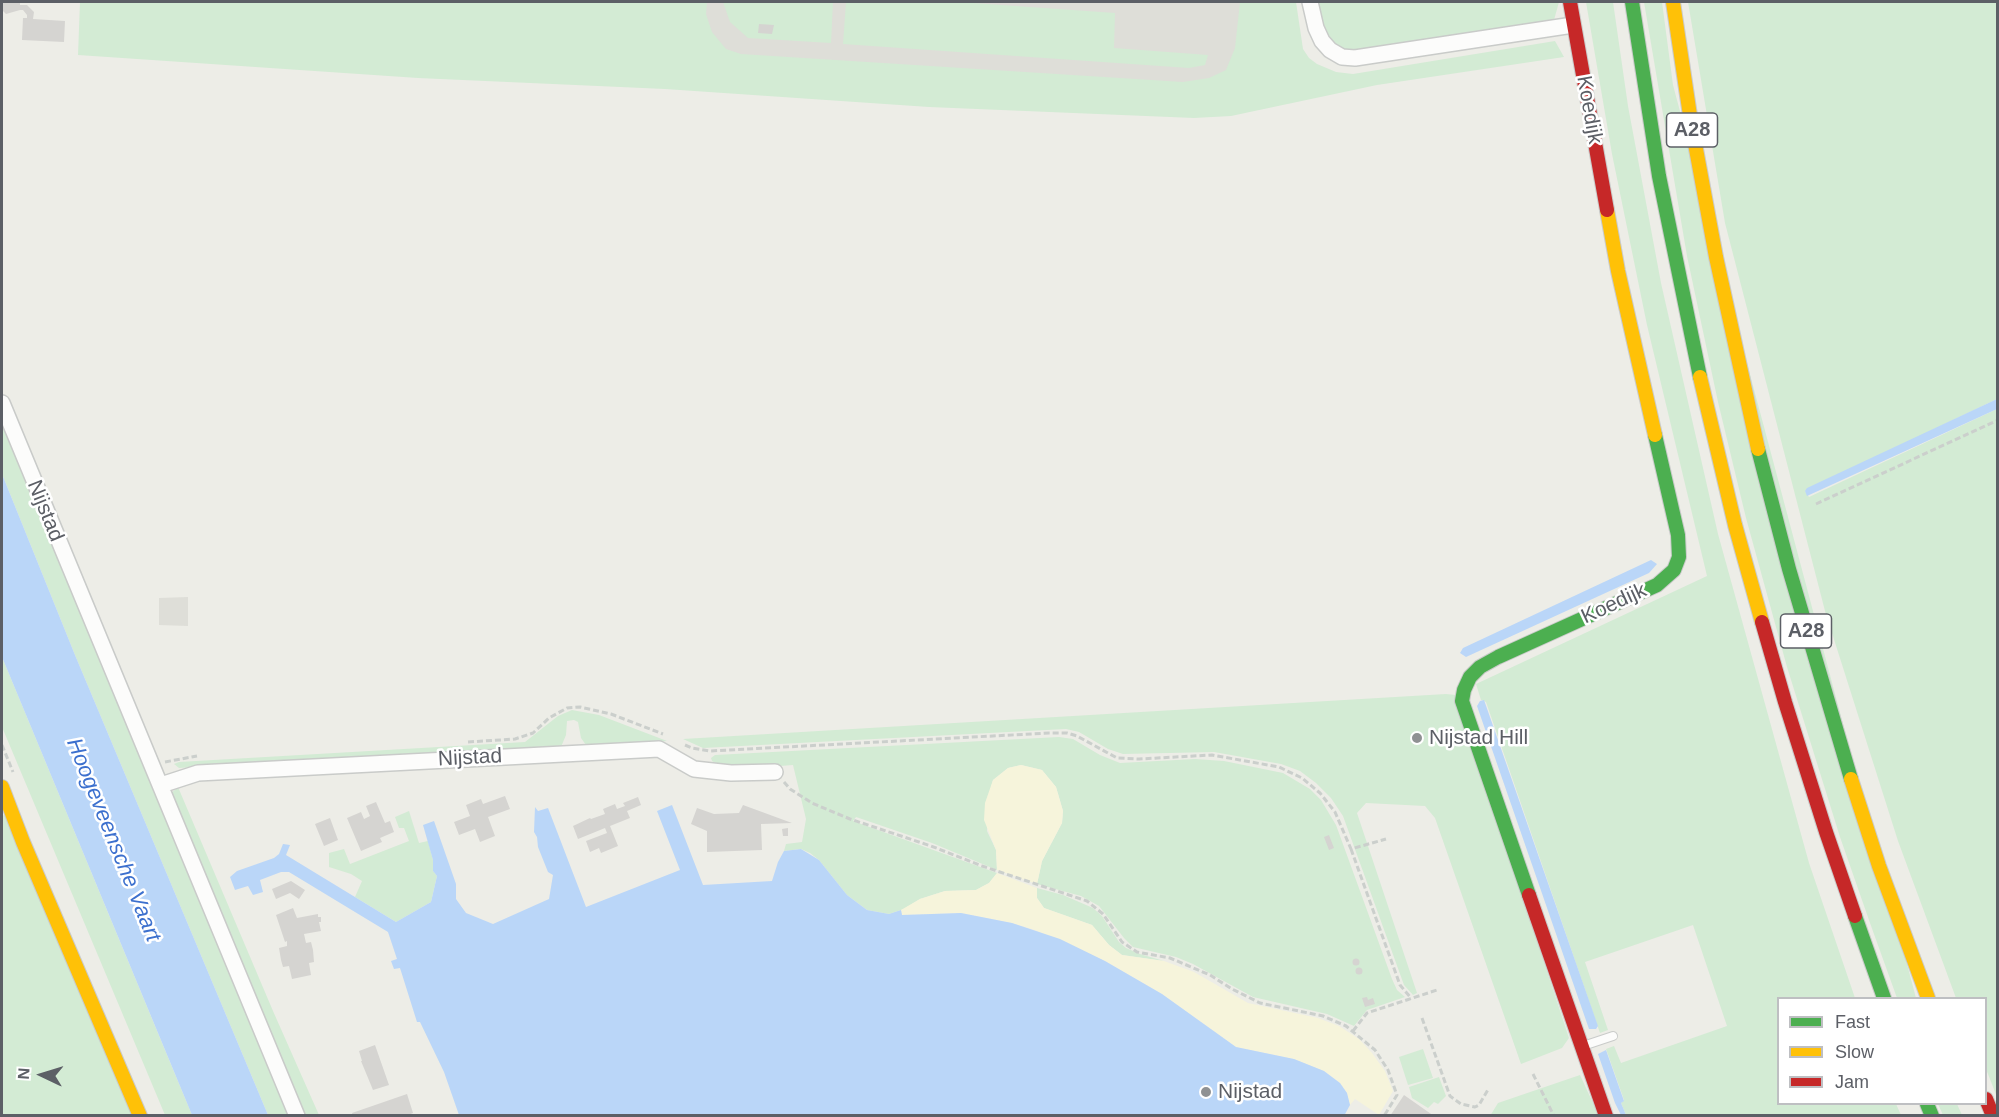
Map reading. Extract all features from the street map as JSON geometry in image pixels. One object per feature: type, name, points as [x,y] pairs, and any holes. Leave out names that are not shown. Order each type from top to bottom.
[{"type":"main road","name":"Koedijk","points":[[1570,2],[1618,271],[1678,535],[1679,557],[1674,570],[1657,585],[1480,667],[1466,684],[1462,701],[1606,1116]]},
{"type":"main road","name":"A28","points":[[1632,2],[1666,211],[1693,348],[1735,525],[1822,822],[1883,997]]},
{"type":"main road","name":"A28","points":[[1673,2],[1691,122],[1716,257],[1749,413],[1773,508],[1837,736],[1879,866],[1928,997]]},
{"type":"main road","points":[[2,787],[27,853],[140,1116]]},
{"type":"main road","points":[[1987,1101],[1993,1116]]},
{"type":"street","points":[[1310,2],[1316,28],[1322,41],[1330,50],[1342,57],[1355,58],[1573,24]]},
{"type":"street","name":"Nijstad","points":[[2,403],[297,1116]]},
{"type":"street","name":"Nijstad","points":[[161,785],[198,773],[659,749],[694,769],[731,774],[775,771]]},
{"type":"lane","points":[[1582,1047],[1613,1036]]},
{"type":"path","points":[[1816,504],[1998,420]]},
{"type":"path","points":[[461,743],[515,739],[533,733],[549,718],[567,708],[580,707],[611,714],[664,734]]},
{"type":"path","points":[[683,743],[692,748],[710,751],[1062,733],[1072,734],[1117,758],[1196,755],[1230,758],[1279,767],[1310,783],[1335,812],[1352,849],[1400,985],[1411,998]]},
{"type":"path","points":[[152,765],[184,757],[207,756]]},
{"type":"path","points":[[775,771],[790,789],[812,803],[850,819],[1087,901],[1103,914],[1122,942],[1137,952],[1170,958],[1210,975],[1260,1003],[1323,1017],[1353,1031],[1375,1050],[1388,1070],[1396,1090],[1397,1095],[1384,1116]]},
{"type":"path","points":[[1352,849],[1386,839]]},
{"type":"path","points":[[1353,1031],[1367,1012],[1437,990]]},
{"type":"path","points":[[1422,1018],[1450,1096],[1461,1104],[1475,1107],[1479,1105],[1489,1088]]},
{"type":"path","points":[[1533,1074],[1554,1116]]},
{"type":"shaded area","points":[[697,2],[1252,2],[1244,93],[693,60]]},
{"type":"shaded area","points":[[188,597],[188,626],[159,625],[159,598]]},
{"type":"green space","points":[[80,2],[707,2],[706,14],[712,32],[726,49],[741,54],[1183,82],[1209,78],[1226,70],[1235,48],[1240,2],[1296,2],[1303,49],[1317,64],[1336,72],[1353,74],[1555,41],[1564,57],[1377,85],[1231,116],[1194,118],[929,107],[665,89],[418,78],[78,55]]},
{"type":"green space","points":[[723,2],[833,2],[831,43],[748,38],[730,22]]},
{"type":"green space","points":[[846,2],[959,2],[1115,13],[1114,48],[1208,55],[1205,65],[1189,68],[843,44]]},
{"type":"green space","points":[[1318,2],[1559,2],[1554,20],[1360,52],[1341,51],[1329,42]]},
{"type":"green space","points":[[1586,2],[1613,2],[1628,106],[1661,283],[1718,534],[1809,863],[1855,997],[1777,997],[1777,1105],[1896,1105],[1901,1115],[1626,1115],[1621,1103],[1624,1100],[1606,1049],[1614,1046],[1621,1063],[1727,1026],[1693,925],[1585,962],[1608,1030],[1600,1033],[1486,702],[1481,700],[1476,684],[1707,576],[1647,325],[1612,154]]},
{"type":"green space","points":[[1644,2],[1662,2],[1673,85],[1916,997],[1897,997],[1840,837],[1787,667],[1746,518],[1718,402],[1687,256]]},
{"type":"green space","points":[[1688,2],[1997,2],[1997,399],[1805,491],[1809,497],[1997,409],[1997,1097],[1987,1072],[1987,997],[1956,997],[1898,841],[1825,611],[1725,223]]},
{"type":"green space","points":[[2,415],[292,1115],[268,1115],[75,655],[2,474]]},
{"type":"green space","points":[[2,657],[192,1115],[165,1115],[2,727]]},
{"type":"green space","points":[[1456,695],[1569,1038],[1562,1048],[1521,1064],[1435,818],[1425,806],[1366,803],[1357,813],[1417,993],[1413,995],[1404,985],[1343,816],[1331,798],[1316,783],[1300,771],[1281,764],[1214,752],[1123,754],[1108,749],[1079,732],[1066,729],[703,748],[683,739]]},
{"type":"green space","points":[[572,710],[599,715],[667,741],[586,745],[581,738],[578,722],[574,720],[567,721],[566,735],[561,747],[179,768],[174,764],[525,742],[558,716]]},
{"type":"green space","points":[[1059,737],[1073,739],[1100,755],[1120,763],[1195,759],[1224,761],[1283,773],[1310,789],[1321,800],[1336,825],[1392,979],[1397,990],[1405,997],[1367,1010],[1354,1026],[1327,1014],[1253,997],[1193,964],[1176,957],[1133,947],[1099,906],[1081,896],[1037,884],[1042,861],[1062,823],[1063,811],[1056,787],[1042,770],[1021,765],[1008,768],[993,780],[987,831],[996,850],[997,870],[932,843],[856,817],[853,821],[997,873],[989,883],[976,890],[945,891],[920,899],[904,909],[889,914],[867,910],[847,895],[819,860],[810,853],[801,849],[784,851],[786,844],[802,842],[806,819],[793,765],[741,769],[719,765],[711,758],[715,755]]},
{"type":"green space","points":[[178,787],[319,1115],[302,1115],[170,794]]},
{"type":"green space","points":[[409,811],[419,843],[428,841],[433,860],[433,871],[437,876],[431,902],[396,922],[355,897],[362,881],[351,874],[329,867],[329,853],[344,849],[350,864],[409,841],[404,828],[399,828],[395,817]]},
{"type":"green space","points":[[2,815],[6,816],[134,1115],[2,1115]]},
{"type":"green space","points":[[1037,888],[1063,895],[1093,908],[1102,916],[1119,942],[1126,948],[1164,961],[1122,955],[1109,945],[1092,925],[1044,908],[1037,898]]},
{"type":"green space","points":[[1423,1049],[1433,1078],[1408,1085],[1399,1057]]},
{"type":"green space","points":[[1580,1075],[1599,1116],[1490,1116],[1498,1103]]},
{"type":"green space","points":[[1439,1077],[1446,1096],[1438,1104],[1434,1102],[1428,1108],[1412,1098],[1409,1087]]},
{"type":"green space","points":[[1938,1105],[1957,1105],[1962,1115],[1943,1115]]},
{"type":"sand","points":[[1021,765],[1042,770],[1056,787],[1063,811],[1062,823],[1042,861],[1037,884],[997,870],[996,850],[984,820],[985,803],[993,780],[1008,768]]},
{"type":"sand","points":[[997,873],[1037,888],[1037,898],[1044,908],[1092,925],[1109,945],[1122,955],[1164,961],[1194,972],[1248,1003],[1318,1018],[1339,1026],[1359,1039],[1385,1071],[1393,1091],[1379,1115],[1355,1099],[1350,1105],[1347,1093],[1340,1083],[1324,1071],[1294,1059],[1236,1047],[1162,994],[1105,961],[1035,930],[961,913],[902,915],[901,910],[920,899],[945,891],[976,890],[989,883]]},
{"type":"water","points":[[1997,399],[1997,409],[1807,496],[1805,491],[1807,488]]},
{"type":"water","name":"Hoogeveensche Vaart","points":[[2,474],[75,655],[268,1115],[192,1115],[2,657]]},
{"type":"water","points":[[1651,560],[1657,564],[1649,573],[1466,657],[1460,653],[1463,648]]},
{"type":"water","points":[[1484,700],[1598,1026],[1596,1029],[1589,1029],[1477,706],[1480,701]]},
{"type":"water","name":"Nijstad","points":[[672,805],[703,885],[772,881],[784,851],[801,849],[819,860],[847,895],[867,910],[889,914],[901,910],[902,915],[961,913],[1012,923],[1060,939],[1105,961],[1162,994],[1236,1047],[1294,1059],[1324,1071],[1340,1083],[1347,1093],[1350,1105],[1344,1116],[459,1115],[444,1072],[420,1022],[417,1022],[400,968],[394,969],[391,961],[397,959],[388,932],[289,872],[281,872],[260,880],[263,892],[253,895],[248,886],[235,890],[230,877],[237,871],[274,858],[279,854],[283,844],[290,845],[286,855],[396,922],[431,902],[437,876],[433,871],[433,860],[423,825],[434,821],[456,884],[456,899],[466,913],[493,924],[549,899],[553,875],[548,872],[534,832],[535,807],[538,811],[548,808],[586,907],[680,870],[657,811]]},
{"type":"water","points":[[1606,1050],[1624,1101],[1621,1103],[1626,1115],[1621,1115],[1615,1103],[1598,1054]]},
{"type":"building","points":[[2,2],[20,2],[20,5],[27,5],[34,12],[33,19],[65,21],[64,42],[22,40],[23,18],[27,18],[27,15],[23,10],[6,14],[2,10]]},
{"type":"building","points":[[759,24],[774,25],[772,34],[758,33]]},
{"type":"building","points":[[505,796],[510,809],[488,817],[495,836],[480,842],[475,829],[459,835],[454,822],[470,816],[466,805],[481,799],[483,804]]},
{"type":"building","points":[[638,797],[641,805],[627,811],[630,818],[610,826],[618,846],[601,853],[599,848],[590,852],[586,841],[607,833],[605,828],[578,839],[573,826],[605,814],[603,809],[615,804],[617,809],[625,806],[623,803]]},
{"type":"building","points":[[376,802],[385,823],[390,821],[394,832],[380,838],[382,842],[361,851],[347,818],[361,812],[364,819],[370,816],[366,806]]},
{"type":"building","points":[[743,805],[792,823],[761,824],[762,850],[707,852],[707,831],[691,824],[697,808],[714,814],[739,813]]},
{"type":"building","points":[[330,818],[338,840],[324,846],[315,824]]},
{"type":"building","points":[[788,828],[788,836],[783,836],[782,829]]},
{"type":"building","points":[[1329,835],[1334,848],[1329,850],[1324,837]]},
{"type":"building","points":[[291,881],[305,890],[299,899],[290,893],[276,899],[272,889]]},
{"type":"building","points":[[293,908],[297,918],[318,914],[318,917],[321,917],[321,922],[319,922],[321,931],[304,934],[306,943],[311,942],[313,950],[314,962],[309,963],[311,975],[292,979],[289,966],[283,967],[281,960],[279,948],[287,946],[287,941],[285,942],[276,915]]},
{"type":"building","points":[[1356,958],[1360,962],[1356,966],[1352,962]]},
{"type":"building","points":[[1359,967],[1363,971],[1359,975],[1355,971]]},
{"type":"building","points":[[1367,997],[1368,1000],[1373,998],[1375,1004],[1365,1007],[1362,998]]},
{"type":"building","points":[[375,1045],[389,1085],[373,1090],[359,1051]]},
{"type":"building","points":[[407,1094],[413,1113],[406,1116],[353,1116],[352,1113]]},
{"type":"building","points":[[1404,1095],[1434,1116],[1390,1116]]},
{"type":"traffic: fast","points":[[1632,2],[1659,176],[1700,377]]},
{"type":"traffic: fast","points":[[1529,895],[1462,701],[1464,690],[1470,677],[1480,667],[1657,585],[1674,570],[1679,557],[1678,535],[1655,435]]},
{"type":"traffic: fast","points":[[1758,449],[1789,569],[1851,779]]},
{"type":"traffic: fast","points":[[1855,916],[1884,997]]},
{"type":"traffic: fast","points":[[1927,1105],[1932,1116]]},
{"type":"traffic: slow","points":[[1673,2],[1691,122],[1716,257],[1758,449]]},
{"type":"traffic: slow","points":[[1607,210],[1618,271],[1655,435]]},
{"type":"traffic: slow","points":[[1700,377],[1735,525],[1762,622]]},
{"type":"traffic: slow","points":[[1851,779],[1879,866],[1928,997]]},
{"type":"traffic: slow","points":[[2,787],[23,842],[140,1116]]},
{"type":"traffic: jam","points":[[1570,2],[1607,210]]},
{"type":"traffic: jam","points":[[1762,622],[1826,832],[1855,916]]},
{"type":"traffic: jam","points":[[1529,895],[1606,1116]]},
{"type":"traffic: jam","points":[[1987,1101],[1993,1116]]},
{"type":"place","name":"Nijstad Hill","points":[[1417,738]]},
{"type":"place","name":"Nijstad","points":[[1206,1092]]}]
